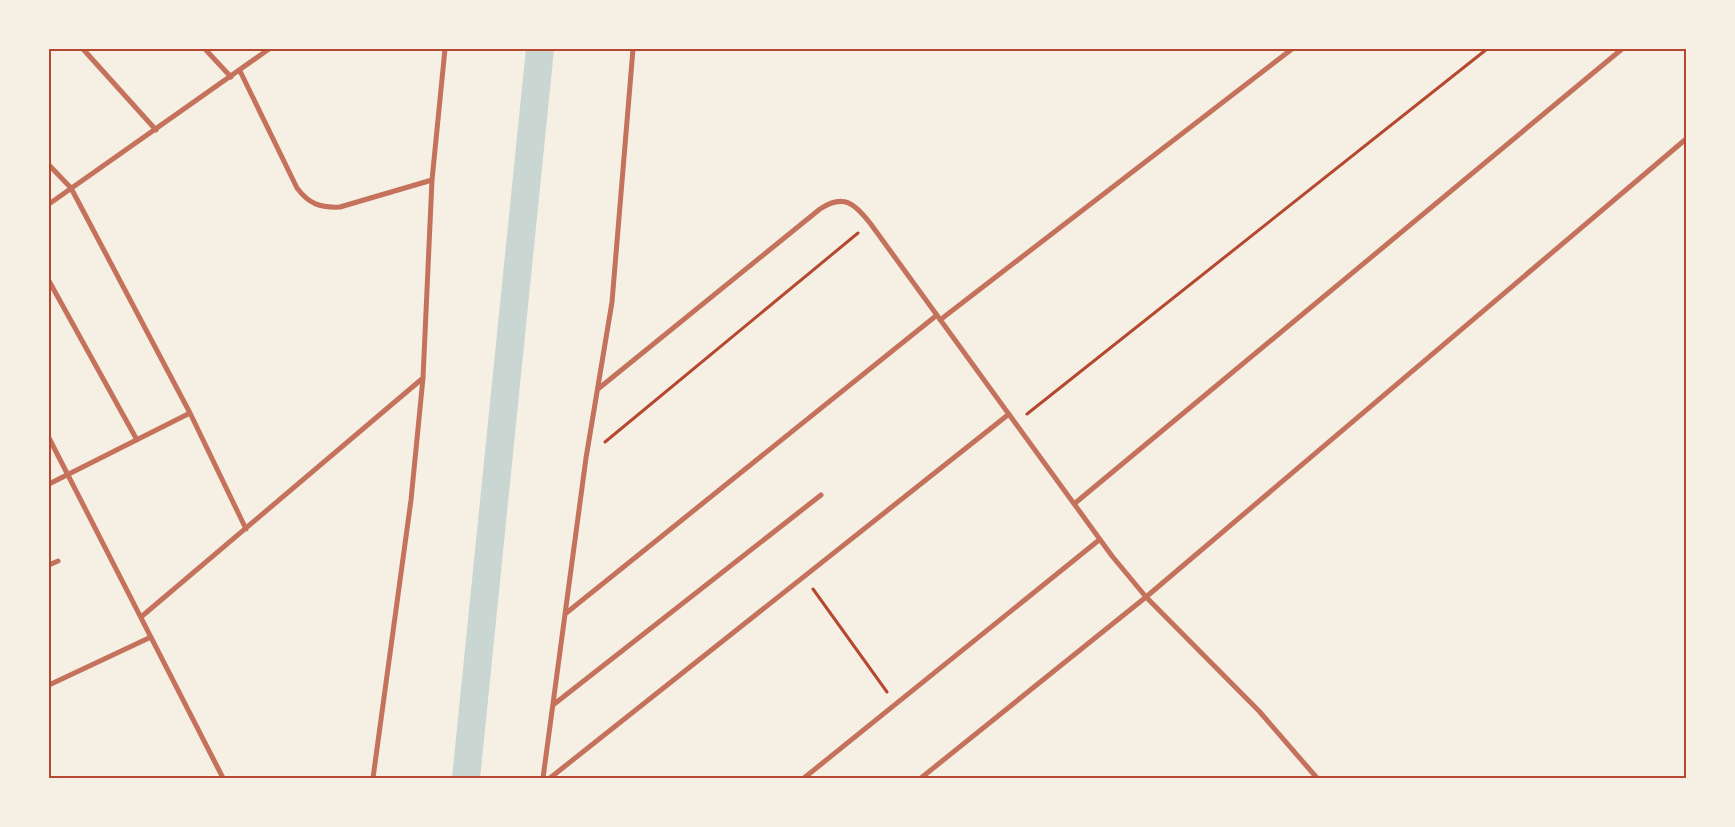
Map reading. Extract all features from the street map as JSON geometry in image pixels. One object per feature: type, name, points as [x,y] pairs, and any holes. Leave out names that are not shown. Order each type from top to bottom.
[{"type":"street","points":[[84,49],[156,130]]},
{"type":"street","points":[[205,49],[231,77]]},
{"type":"street","points":[[49,204],[269,49]]},
{"type":"street","points":[[372,778],[411,500],[423,378],[432,180],[445,49]]},
{"type":"street","points":[[543,778],[586,458],[612,302],[633,49]]},
{"type":"street","points":[[564,614],[938,318],[1292,49]]},
{"type":"street","points":[[1074,504],[1622,49]]},
{"type":"street","points":[[240,71],[297,188],[305,198],[315,205],[328,208],[340,207],[432,180]]},
{"type":"street","points":[[921,778],[1146,597],[1686,140]]},
{"type":"street","points":[[49,165],[71,188],[190,413],[246,529]]},
{"type":"street","points":[[598,389],[828,204],[844,201],[852,204],[870,223],[1100,540],[1146,597],[1259,711],[1317,778]]},
{"type":"street","points":[[49,281],[137,440]]},
{"type":"street","points":[[140,617],[423,378]]},
{"type":"street","points":[[49,484],[190,413]]},
{"type":"street","points":[[550,778],[1009,414]]},
{"type":"street","points":[[49,438],[223,778]]},
{"type":"street","points":[[553,705],[821,494]]},
{"type":"street","points":[[804,778],[1100,540]]},
{"type":"street","points":[[49,565],[58,560]]},
{"type":"street","points":[[49,685],[151,637]]},
{"type":"path","points":[[1015,424],[1487,49]]},
{"type":"path","points":[[586,458],[870,223]]},
{"type":"path","points":[[804,577],[896,704]]},
{"type":"waterway","points":[[466,778],[540,49]]}]
